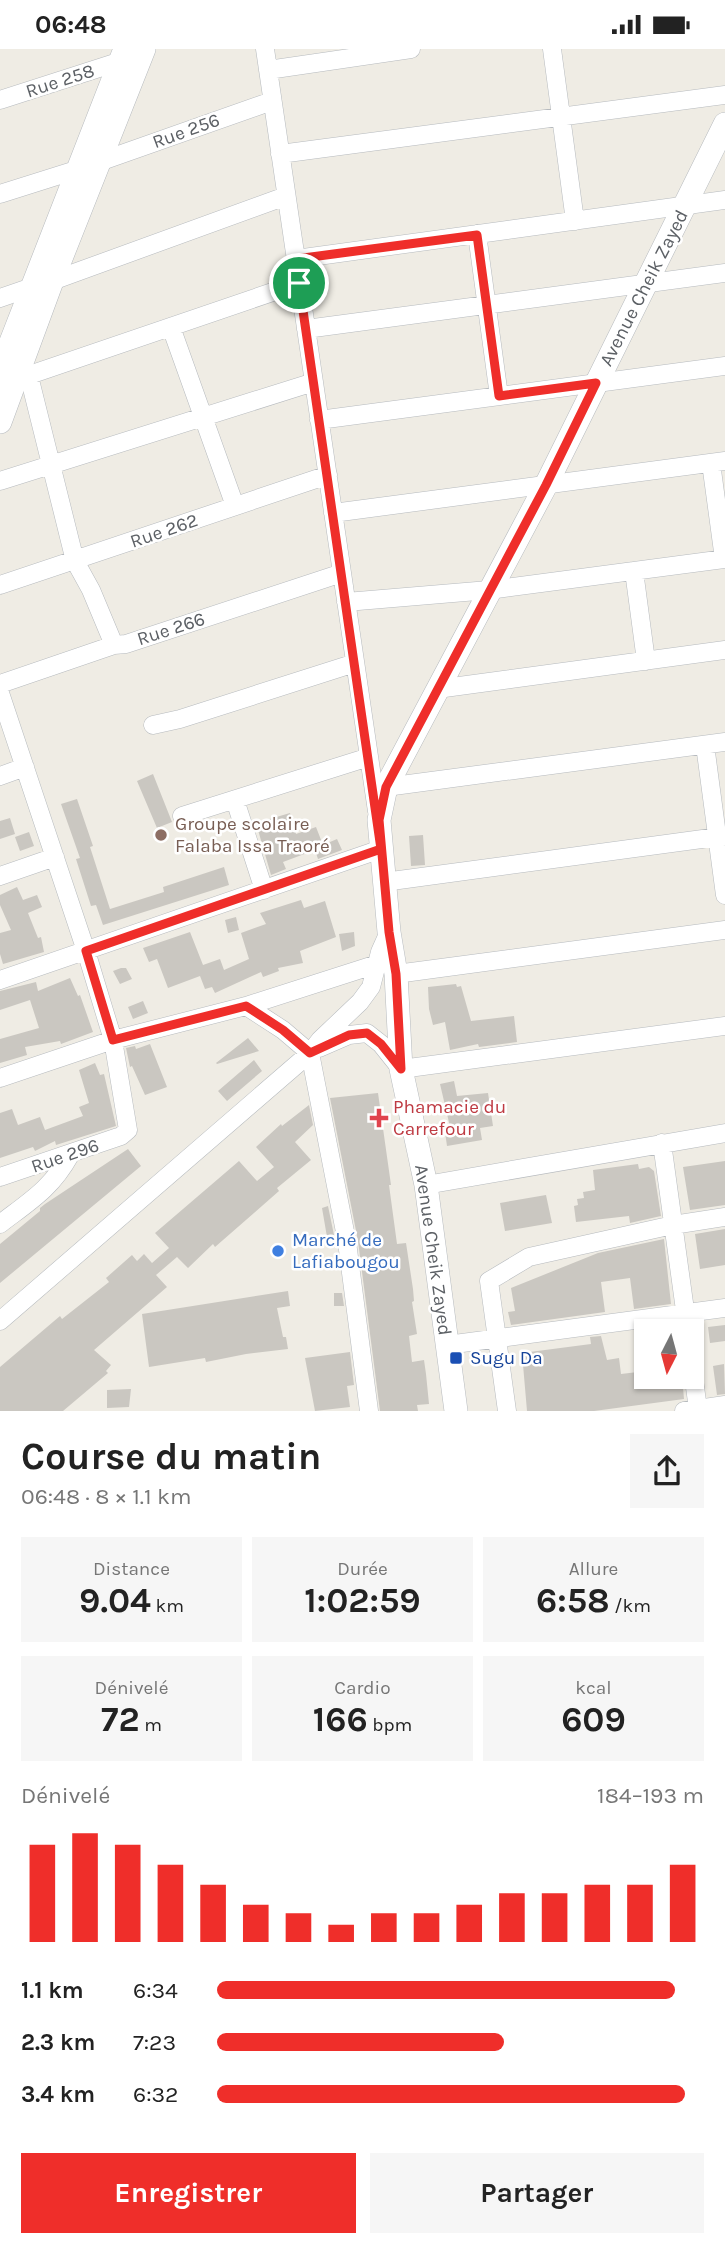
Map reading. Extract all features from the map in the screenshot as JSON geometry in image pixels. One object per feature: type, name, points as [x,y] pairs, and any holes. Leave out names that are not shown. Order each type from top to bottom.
[{"type":"street","points":[[265,49],[379,820]]},
{"type":"street","points":[[268,70],[411,49]]},
{"type":"street","points":[[552,49],[575,221]]},
{"type":"street","points":[[0,422],[11,378],[42,284],[89,165],[138,53]]},
{"type":"street","name":"Rue 258","points":[[0,100],[138,53]]},
{"type":"street","points":[[280,154],[725,95]]},
{"type":"street","name":"Rue 256","points":[[0,194],[272,101]]},
{"type":"street","name":"Avenue Cheik Zayed","points":[[456,1411],[426,1185],[401,1069],[387,969],[389,932],[379,820],[386,787],[546,485],[725,124]]},
{"type":"street","points":[[0,297],[286,196]]},
{"type":"street","points":[[296,259],[725,200]]},
{"type":"street","points":[[477,235],[499,396]]},
{"type":"street","points":[[306,329],[725,273]]},
{"type":"street","points":[[11,378],[299,283]]},
{"type":"street","points":[[171,327],[235,506]]},
{"type":"street","points":[[320,420],[725,366]]},
{"type":"street","points":[[11,378],[51,465],[75,561],[92,590],[114,645]]},
{"type":"street","points":[[0,481],[314,382]]},
{"type":"street","points":[[333,513],[718,462],[725,559],[489,590],[346,602]]},
{"type":"street","name":"Rue 262","points":[[0,585],[328,475]]},
{"type":"street","points":[[634,571],[646,661]]},
{"type":"street","name":"Rue 266","points":[[0,684],[342,573]]},
{"type":"street","points":[[437,689],[725,650]]},
{"type":"street","points":[[153,725],[180,719],[355,663]]},
{"type":"street","points":[[0,693],[113,1040]]},
{"type":"street","points":[[386,787],[725,742]]},
{"type":"street","points":[[705,745],[721,837],[725,895]]},
{"type":"street","points":[[182,816],[369,757]]},
{"type":"street","points":[[0,776],[25,767]]},
{"type":"street","points":[[235,800],[264,890]]},
{"type":"street","points":[[384,882],[721,837]]},
{"type":"street","points":[[0,980],[381,849]]},
{"type":"street","points":[[0,876],[55,857]]},
{"type":"street","points":[[0,1078],[113,1040],[387,969],[725,930]]},
{"type":"street","points":[[0,1321],[310,1053],[360,1002],[387,969]]},
{"type":"street","points":[[246,1006],[283,1030],[310,1053],[347,1242],[369,1411]]},
{"type":"street","points":[[310,1053],[349,1035],[367,1033],[381,1044],[401,1069],[725,1025]]},
{"type":"street","name":"Rue 296","points":[[0,1177],[70,1155],[121,1136],[128,1130],[113,1040]]},
{"type":"street","points":[[426,1185],[725,1133]]},
{"type":"street","points":[[662,1143],[686,1319]]},
{"type":"street","points":[[0,1224],[48,1188],[70,1155]]},
{"type":"street","points":[[507,1411],[489,1281],[529,1257],[673,1224],[725,1217]]},
{"type":"street","points":[[447,1345],[725,1308]]},
{"type":"street","points":[[692,1389],[692,1410],[725,1405]]},
{"type":"building","points":[[153,774],[172,822],[157,828],[137,781]]},
{"type":"building","points":[[77,799],[110,909],[164,892],[163,887],[224,867],[229,885],[103,925],[96,905],[91,906],[76,859],[80,858],[61,804]]},
{"type":"building","points":[[290,813],[296,834],[316,827],[323,845],[337,839],[342,850],[318,859],[315,850],[283,862],[286,869],[271,875],[256,823]]},
{"type":"building","points":[[10,818],[15,834],[0,839],[0,821]]},
{"type":"building","points":[[29,832],[34,846],[20,851],[15,837]]},
{"type":"building","points":[[423,835],[425,865],[411,866],[409,836]]},
{"type":"building","points":[[17,887],[23,900],[37,895],[42,907],[28,913],[38,938],[41,937],[44,952],[3,964],[0,933],[11,930],[0,905],[0,895]]},
{"type":"building","points":[[301,900],[304,908],[325,901],[336,937],[300,951],[303,963],[278,968],[279,971],[263,977],[261,972],[215,993],[212,987],[205,989],[200,976],[168,988],[157,959],[149,962],[143,948],[190,932],[203,965],[220,959],[224,970],[249,959],[241,933],[266,924],[260,913]]},
{"type":"building","points":[[236,917],[239,930],[228,933],[225,920]]},
{"type":"building","points":[[354,932],[355,946],[342,951],[339,934]]},
{"type":"building","points":[[126,968],[132,979],[120,984],[113,971]]},
{"type":"building","points":[[70,978],[78,996],[80,995],[93,1032],[61,1044],[60,1041],[25,1047],[27,1055],[0,1063],[0,1039],[39,1028],[30,1000],[0,1010],[0,991],[36,982],[38,991]]},
{"type":"building","points":[[456,984],[457,987],[461,986],[471,1021],[514,1016],[517,1042],[479,1047],[478,1044],[450,1050],[445,1022],[433,1025],[428,987]]},
{"type":"building","points":[[143,1001],[148,1013],[133,1019],[128,1007]]},
{"type":"building","points":[[248,1038],[259,1051],[216,1063]]},
{"type":"building","points":[[150,1044],[167,1087],[145,1095],[132,1066],[130,1067],[126,1048],[135,1046],[136,1049]]},
{"type":"building","points":[[254,1060],[262,1071],[227,1101],[218,1091]]},
{"type":"building","points":[[95,1063],[100,1075],[104,1074],[116,1126],[56,1145],[55,1141],[35,1151],[33,1147],[0,1158],[0,1113],[12,1109],[18,1125],[40,1117],[45,1130],[83,1116],[79,1107],[89,1103],[79,1070]]},
{"type":"building","points":[[454,1081],[457,1096],[488,1093],[493,1126],[480,1128],[482,1140],[447,1146],[445,1132],[451,1131],[440,1084]]},
{"type":"building","points":[[378,1093],[397,1244],[406,1243],[413,1289],[412,1302],[417,1334],[409,1336],[412,1362],[424,1360],[426,1374],[429,1404],[417,1405],[418,1411],[380,1411],[358,1241],[330,1098]]},
{"type":"building","points":[[309,1105],[313,1125],[295,1142],[311,1160],[277,1188],[279,1191],[215,1247],[213,1244],[188,1268],[177,1257],[156,1275],[167,1287],[94,1350],[111,1365],[106,1371],[108,1373],[63,1411],[0,1411],[0,1367],[60,1316],[62,1319],[109,1282],[106,1278],[132,1255],[137,1261],[144,1254],[152,1263],[169,1248],[155,1233],[239,1161],[257,1181],[274,1167],[256,1147],[281,1124],[282,1126]]},
{"type":"building","points":[[128,1149],[141,1166],[0,1283],[0,1244],[45,1204]]},
{"type":"building","points":[[725,1161],[725,1205],[690,1210],[683,1167]]},
{"type":"building","points":[[638,1164],[639,1169],[649,1167],[654,1171],[661,1216],[630,1223],[629,1216],[576,1222],[574,1206],[578,1205],[577,1199],[584,1198],[583,1192],[595,1190],[593,1170]]},
{"type":"building","points":[[546,1195],[552,1223],[505,1231],[500,1203]]},
{"type":"building","points":[[328,1206],[334,1235],[327,1237],[322,1208]]},
{"type":"building","points":[[725,1229],[725,1265],[700,1269],[695,1234]]},
{"type":"building","points":[[664,1239],[671,1304],[634,1309],[630,1278],[601,1282],[605,1312],[511,1325],[508,1312],[515,1311],[511,1288],[598,1253]]},
{"type":"building","points":[[288,1291],[290,1306],[277,1308],[288,1349],[206,1362],[205,1358],[149,1367],[142,1314]]},
{"type":"building","points":[[334,1293],[342,1293],[344,1306],[334,1306]]},
{"type":"building","points":[[725,1325],[725,1341],[710,1343],[708,1327]]},
{"type":"building","points":[[601,1336],[607,1360],[619,1358],[621,1374],[634,1372],[634,1389],[683,1389],[684,1399],[594,1411],[527,1411],[522,1353],[591,1344],[590,1337]]},
{"type":"building","points":[[350,1352],[354,1385],[347,1386],[350,1407],[315,1411],[305,1358]]},
{"type":"building","points":[[724,1364],[725,1394],[717,1395],[713,1366]]},
{"type":"building","points":[[131,1389],[129,1407],[107,1408],[107,1390]]},
{"type":"place","name":"Groupe scolaire Falaba Issa Traoré","points":[[161,835]]},
{"type":"place","name":"Phamacie du Carrefour","points":[[379,1118]]},
{"type":"place","name":"Marché de Lafiabougou","points":[[278,1251]]},
{"type":"place","name":"Sugu Da","points":[[456,1358]]},
{"type":"route","points":[[299,283],[296,259],[477,235],[499,396],[596,383],[546,485],[386,787],[379,820],[389,932],[396,974],[401,1069],[381,1044],[367,1033],[349,1035],[310,1053],[283,1030],[246,1006],[113,1040],[86,951],[381,849],[379,820],[299,283]]}]
